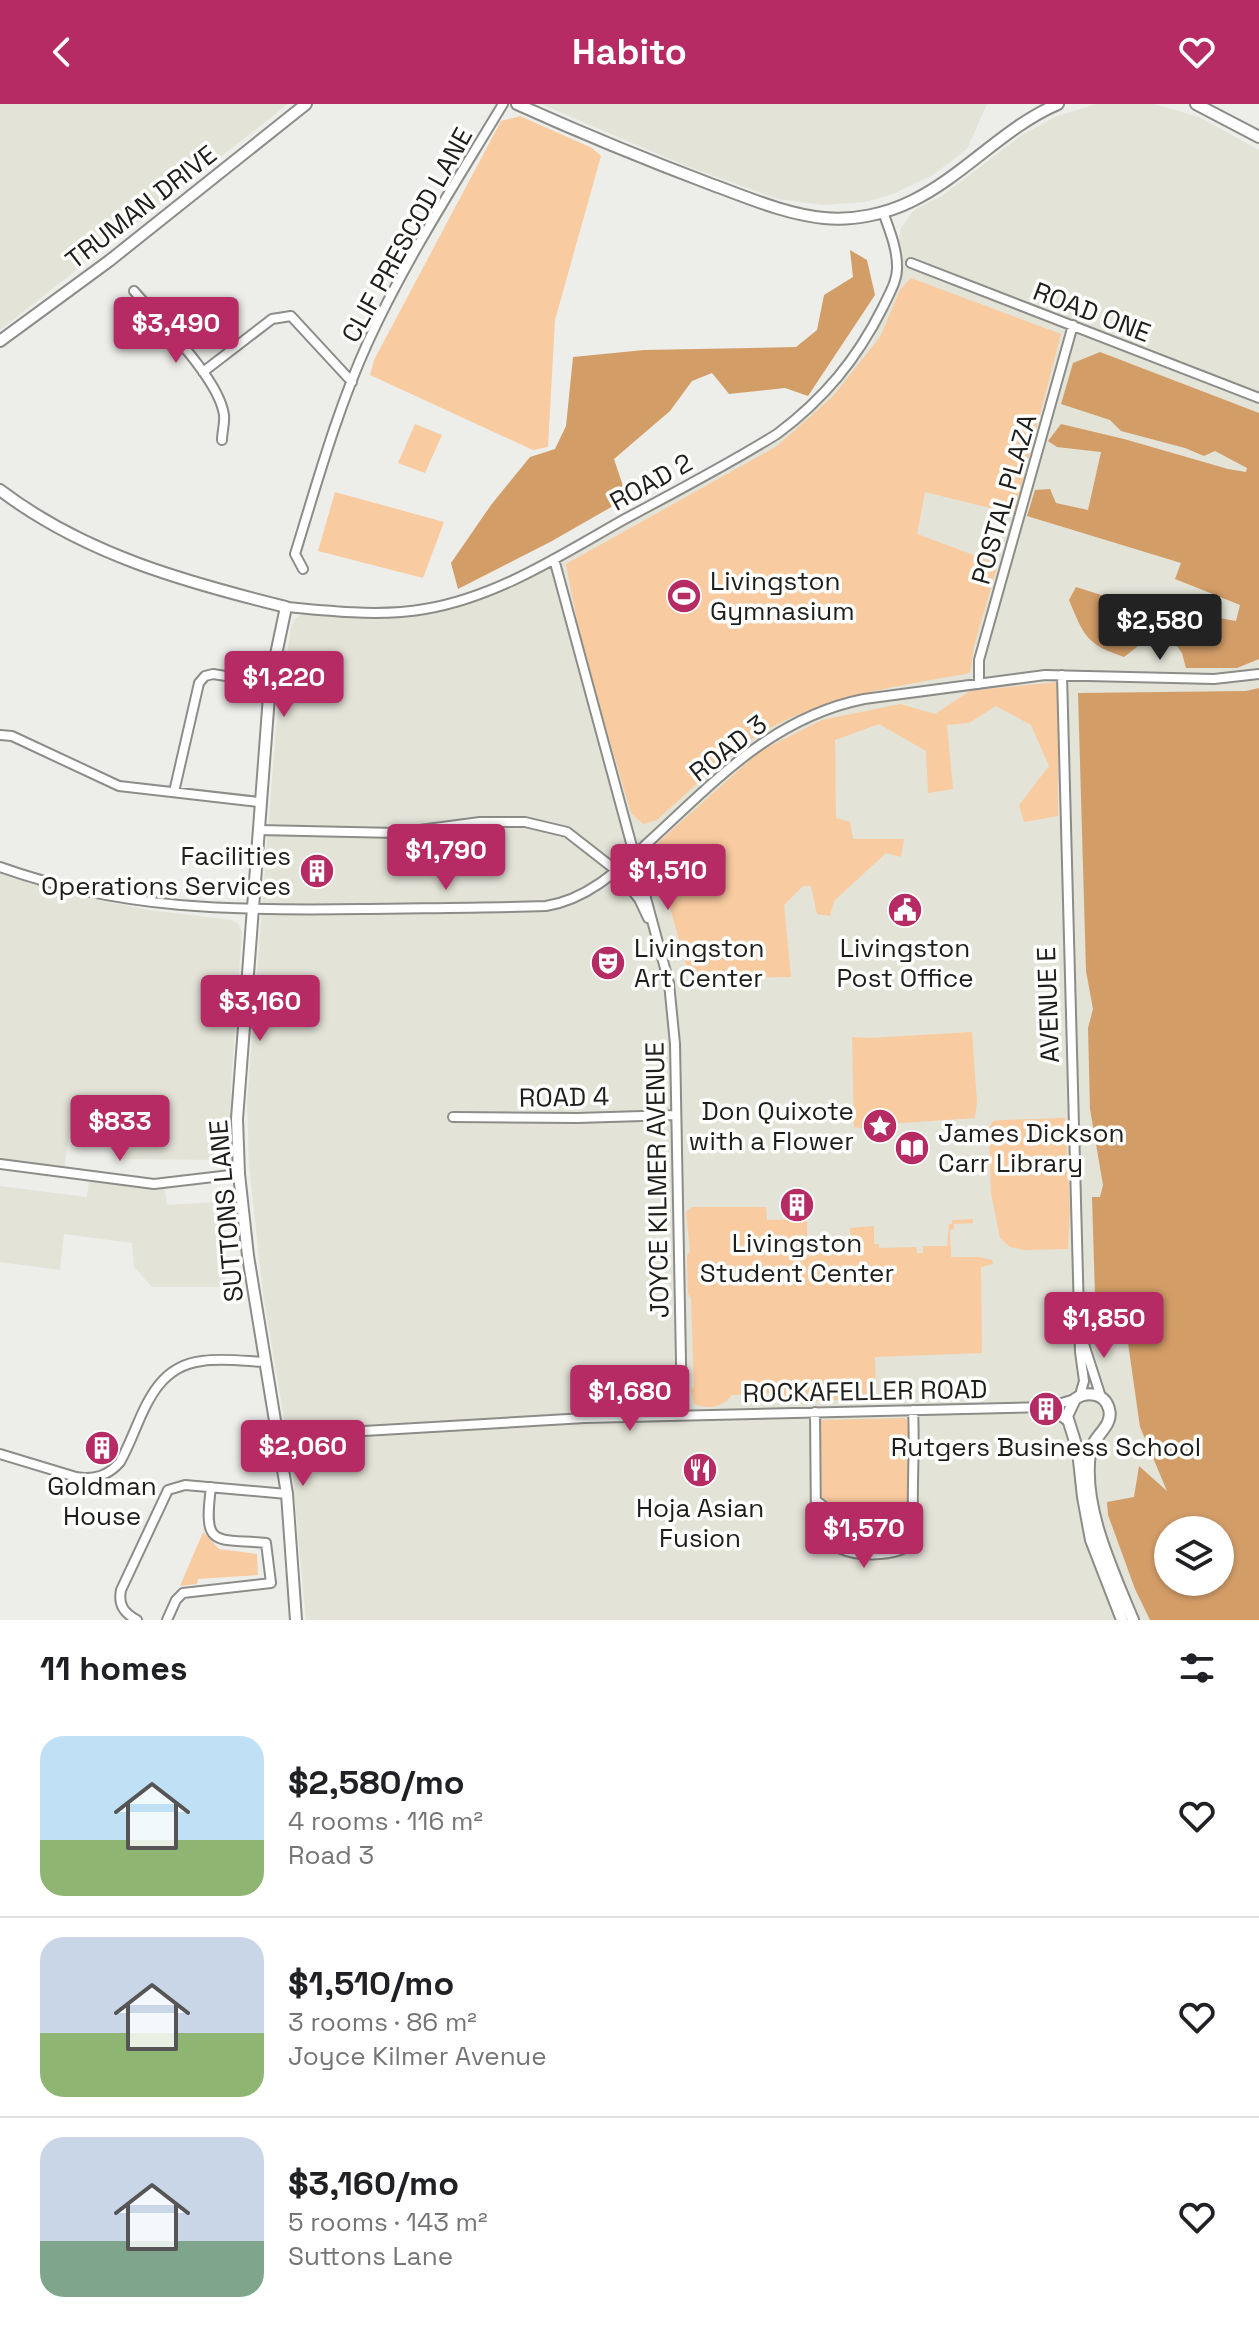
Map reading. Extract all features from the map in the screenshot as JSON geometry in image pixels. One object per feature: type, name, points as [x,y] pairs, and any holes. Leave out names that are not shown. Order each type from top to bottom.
[{"type":"street","name":"TRUMAN DRIVE","points":[[0,341],[109,261],[306,104]]},
{"type":"street","name":"CLIF PRESCOD LANE","points":[[303,569],[295,554],[329,442],[367,343],[414,251],[503,104]]},
{"type":"street","points":[[517,104],[695,178],[781,209],[837,218],[883,212],[929,192],[1018,126],[1058,104]]},
{"type":"street","points":[[1196,104],[1259,137]]},
{"type":"street","name":"ROAD 2","points":[[286,607],[369,614],[426,609],[485,592],[554,559],[754,448],[796,420],[825,393],[866,342],[898,267],[883,212]]},
{"type":"street","name":"ROAD ONE","points":[[911,263],[1259,398]]},
{"type":"street","points":[[134,291],[203,372],[217,395],[224,415],[222,440]]},
{"type":"street","points":[[203,372],[272,319],[291,316],[352,382]]},
{"type":"street","name":"POSTAL PLAZA","points":[[979,684],[979,660],[1073,325]]},
{"type":"street","points":[[0,490],[36,515],[89,544],[137,564],[203,586],[286,607]]},
{"type":"street","name":"JOYCE KILMER AVENUE","points":[[554,559],[668,975],[672,1004],[682,1415]]},
{"type":"street","name":"SUTTONS LANE","points":[[286,607],[270,683],[237,1119],[239,1174],[264,1362],[287,1494],[296,1620]]},
{"type":"street","points":[[174,792],[199,683],[205,676],[213,674],[270,683]]},
{"type":"street","name":"ROAD 3","points":[[0,867],[66,887],[161,905],[252,911],[546,906],[573,899],[617,871],[755,746],[793,723],[848,702],[1062,675],[1214,679],[1259,674]]},
{"type":"street","name":"AVENUE E","points":[[1062,675],[1084,1381],[1078,1397],[1068,1409],[1078,1451],[1091,1540],[1122,1620]]},
{"type":"street","points":[[0,735],[12,736],[119,786],[259,802]]},
{"type":"street","name":"JOYCE KILMER AVENUE","points":[[258,830],[397,833],[480,822],[525,822],[567,832],[617,871],[639,899],[657,935]]},
{"type":"street","name":"ROAD 4","points":[[453,1117],[675,1115]]},
{"type":"street","points":[[0,1164],[154,1184],[239,1174]]},
{"type":"street","name":"AVENUE E","points":[[1081,1332],[1088,1365],[1110,1415],[1109,1422],[1090,1450],[1092,1497],[1104,1549],[1133,1620]]},
{"type":"street","points":[[0,1454],[76,1477],[101,1477],[114,1470],[120,1462],[152,1394],[164,1377],[192,1362],[264,1362]]},
{"type":"street","points":[[1078,1397],[1087,1393],[1101,1397]]},
{"type":"street","name":"ROCKAFELLER ROAD","points":[[682,1415],[1048,1407],[1078,1397]]},
{"type":"street","points":[[1048,1407],[1088,1436],[1100,1432]]},
{"type":"street","points":[[815,1412],[816,1524],[822,1536],[833,1545],[861,1554],[900,1550],[914,1540],[913,1410]]},
{"type":"street","points":[[278,1436],[682,1415]]},
{"type":"street","points":[[137,1620],[122,1607],[119,1599],[164,1495],[178,1485],[287,1494]]},
{"type":"street","points":[[167,1620],[176,1600],[183,1593],[271,1583],[266,1543],[221,1540],[211,1532],[207,1519],[211,1487]]},
{"type":"street","points":[[818,1502],[826,1508],[912,1514]]},
{"type":"street","points":[[833,1545],[833,1526],[841,1516],[856,1509]]},
{"type":"shaded area","points":[[0,104],[288,104],[0,330]]},
{"type":"shaded area","points":[[541,104],[987,104],[967,149],[933,175],[893,194],[865,202],[823,205],[778,199],[681,164]]},
{"type":"shaded area","points":[[1096,104],[1154,104],[1199,117],[1259,150],[1259,1620],[306,1620],[291,1459],[263,1294],[249,1166],[247,1103],[276,728],[291,627],[296,618],[303,614],[398,616],[455,606],[485,596],[556,564],[776,440],[836,387],[872,343],[902,272],[901,228],[914,210],[943,195],[1022,135],[1055,117]]},
{"type":"shaded area","points":[[520,116],[592,148],[601,156],[555,320],[548,447],[533,450],[370,375],[374,360],[501,121]]},
{"type":"shaded area","points":[[850,250],[867,260],[875,295],[808,396],[785,388],[729,394],[712,373],[692,381],[670,411],[614,459],[627,498],[458,589],[451,563],[491,505],[530,457],[555,449],[566,426],[573,357],[644,350],[796,347],[817,330],[824,295],[853,277]]},
{"type":"shaded area","points":[[911,278],[1061,334],[1014,514],[925,492],[917,534],[998,564],[974,646],[970,673],[850,697],[793,717],[740,748],[657,820],[643,824],[631,813],[582,647],[566,564],[777,446],[833,396],[880,337],[900,290]]},
{"type":"shaded area","points":[[1100,352],[1259,413],[1259,659],[1237,668],[1186,668],[1182,653],[1172,639],[1146,636],[1124,657],[1101,648],[1083,630],[1069,600],[1076,587],[1114,599],[1236,621],[1240,605],[1175,579],[1181,563],[1027,516],[1035,490],[1050,489],[1056,503],[1088,510],[1101,452],[1057,447],[1048,441],[1061,424],[1246,472],[1247,468],[1215,451],[1204,456],[1121,431],[1110,420],[1061,404],[1073,363]]},
{"type":"shaded area","points":[[415,424],[442,435],[425,473],[398,463]]},
{"type":"shaded area","points":[[335,492],[444,522],[423,578],[318,551]]},
{"type":"shaded area","points":[[1058,682],[1058,816],[1024,822],[1019,805],[1049,766],[1031,725],[996,706],[969,723],[947,725],[953,789],[928,793],[926,751],[879,724],[835,740],[836,818],[850,822],[853,839],[904,839],[901,857],[886,853],[834,901],[830,916],[817,914],[811,886],[803,886],[784,905],[791,977],[690,979],[653,847],[760,751],[822,720],[900,704],[935,714],[970,691]]},
{"type":"shaded area","points":[[1259,688],[1259,1620],[1150,1620],[1135,1589],[1108,1515],[1107,1502],[1134,1497],[1139,1466],[1167,1491],[1140,1427],[1126,1329],[1096,1328],[1092,1197],[1100,1197],[1103,1185],[1090,1109],[1088,1028],[1093,1009],[1086,971],[1078,693],[1246,691]]},
{"type":"shaded area","points":[[0,871],[56,891],[149,910],[232,920],[238,924],[242,932],[231,1084],[230,1160],[118,1159],[121,1133],[70,1129],[64,1170],[0,1162]]},
{"type":"shaded area","points":[[972,1032],[977,1102],[975,1118],[886,1124],[866,1129],[854,1127],[852,1037]]},
{"type":"shaded area","points":[[1065,1118],[1070,1211],[1068,1249],[1024,1250],[1010,1247],[1000,1238],[991,1193],[989,1128],[993,1121]]},
{"type":"shaded area","points":[[90,1173],[163,1179],[167,1205],[216,1202],[226,1287],[152,1287],[134,1267],[132,1243],[64,1234],[60,1270],[0,1262],[0,1186],[87,1197]]},
{"type":"shaded area","points":[[692,1207],[766,1207],[767,1220],[807,1219],[807,1244],[840,1240],[841,1244],[851,1244],[850,1228],[874,1226],[874,1244],[879,1244],[879,1248],[916,1247],[917,1253],[923,1253],[923,1246],[947,1246],[949,1224],[952,1220],[973,1219],[973,1223],[954,1224],[954,1229],[950,1230],[951,1257],[992,1260],[993,1264],[981,1267],[982,1353],[875,1357],[876,1399],[797,1404],[777,1395],[762,1394],[732,1395],[715,1406],[694,1404],[691,1390],[694,1386],[686,1212]]},
{"type":"shaded area","points":[[905,1418],[908,1422],[908,1502],[905,1505],[825,1503],[822,1498],[820,1420]]},
{"type":"shaded area","points":[[203,1532],[219,1549],[257,1554],[258,1575],[198,1579],[197,1584],[180,1586]]},
{"type":"place","name":"Livingston Gymnasium","points":[[684,596]]},
{"type":"place","name":"Facilities Operations Services","points":[[317,871]]},
{"type":"place","name":"Livingston Post Office","points":[[905,910]]},
{"type":"place","name":"Livingston Art Center","points":[[608,963]]},
{"type":"place","name":"Don Quixote with a Flower","points":[[880,1126]]},
{"type":"place","name":"James Dickson Carr Library","points":[[912,1148]]},
{"type":"place","name":"Livingston Student Center","points":[[797,1205]]},
{"type":"place","name":"Rutgers Business School","points":[[1046,1409]]},
{"type":"place","name":"Goldman House","points":[[102,1448]]},
{"type":"place","name":"Hoja Asian Fusion","points":[[700,1470]]}]
